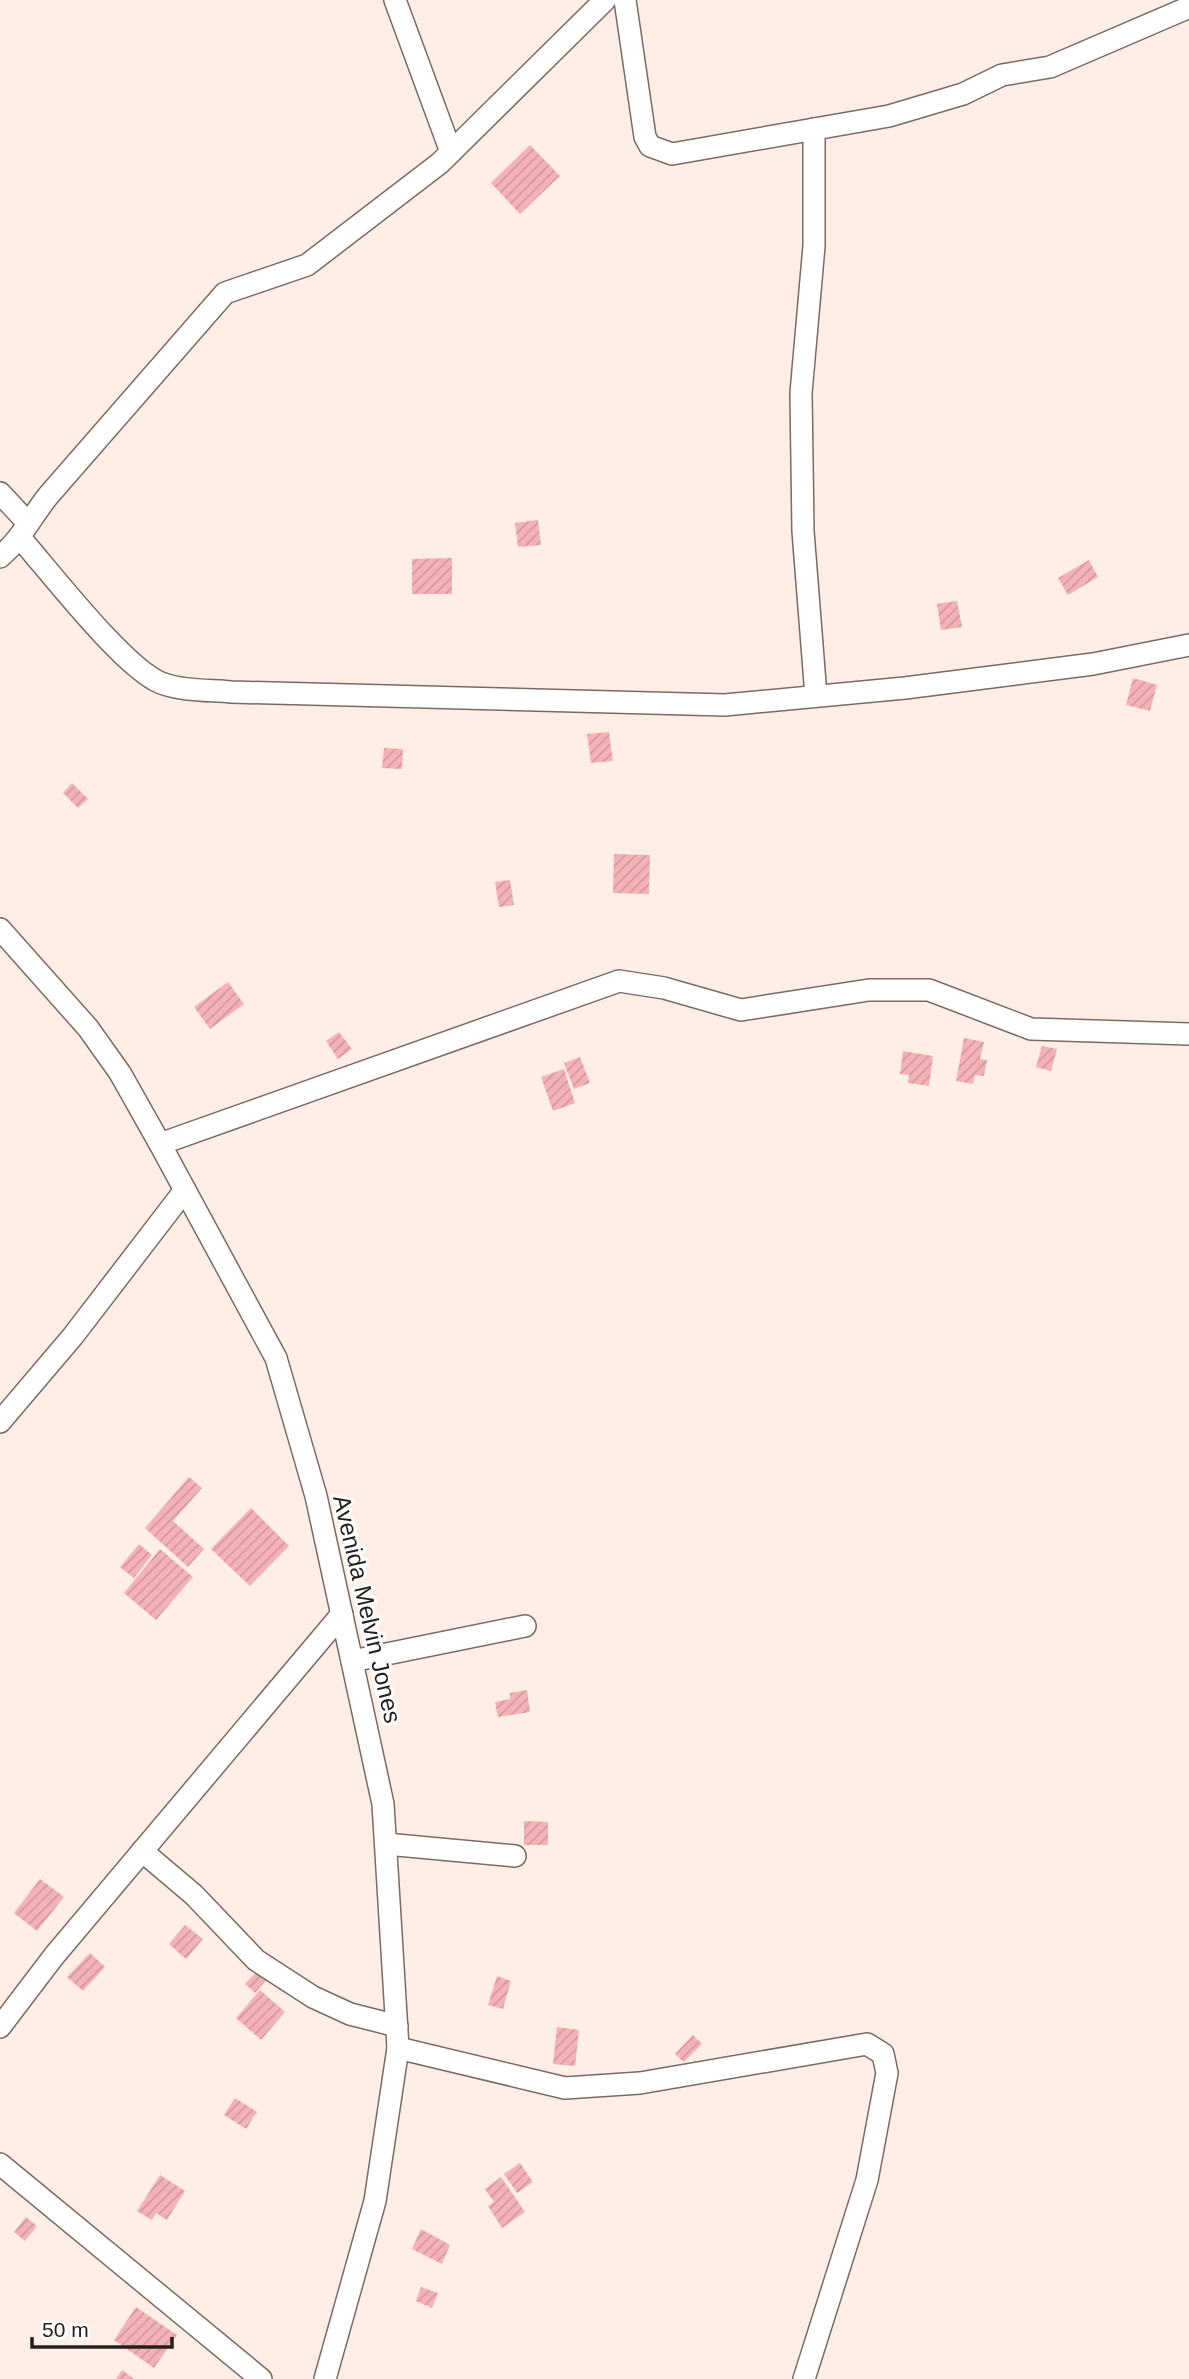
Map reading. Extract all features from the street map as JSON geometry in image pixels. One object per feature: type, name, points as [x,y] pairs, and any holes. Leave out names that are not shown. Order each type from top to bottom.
[{"type":"street","points":[[395,0],[451,152]]},
{"type":"street","points":[[0,557],[225,293],[307,265],[451,152],[605,0]]},
{"type":"street","points":[[625,0],[645,137],[650,146],[672,154],[889,116],[962,94],[1002,75],[1050,67],[1183,7]]},
{"type":"street","points":[[814,129],[814,246],[802,393],[803,531],[816,696]]},
{"type":"street","points":[[0,493],[24,531],[134,664],[161,683],[175,687],[231,692],[725,705],[1093,664],[1189,645]]},
{"type":"street","name":"Avenida Melvin Jones","points":[[0,929],[88,1028],[120,1073],[160,1144],[276,1358],[316,1496],[383,1804],[398,2048],[375,2201],[325,2379]]},
{"type":"street","points":[[160,1144],[620,981],[664,989],[741,1010],[869,990],[929,990],[1031,1029],[1189,1034]]},
{"type":"street","points":[[0,1422],[73,1336],[185,1190]]},
{"type":"street","points":[[0,2028],[54,1956],[342,1614]]},
{"type":"street","points":[[352,1661],[525,1626]]},
{"type":"street","points":[[386,1844],[514,1856]]},
{"type":"street","points":[[142,1851],[194,1895],[256,1960],[313,1997],[338,2009],[397,2026]]},
{"type":"street","points":[[398,2048],[565,2088],[640,2083],[867,2044],[876,2047],[883,2054],[887,2073],[867,2180],[804,2379]]},
{"type":"street","points":[[0,2164],[261,2379]]},
{"type":"building","points":[[530,145],[560,176],[520,214],[491,183]]},
{"type":"building","points":[[538,520],[541,545],[518,547],[515,523]]},
{"type":"building","points":[[452,558],[452,594],[412,594],[412,559]]},
{"type":"building","points":[[1089,560],[1098,577],[1068,595],[1058,578]]},
{"type":"building","points":[[957,601],[962,627],[941,630],[937,604]]},
{"type":"building","points":[[1133,678],[1157,685],[1150,711],[1126,705]]},
{"type":"building","points":[[609,732],[613,761],[591,763],[587,734]]},
{"type":"building","points":[[384,748],[403,749],[402,769],[382,768]]},
{"type":"building","points":[[72,783],[88,799],[78,808],[63,793]]},
{"type":"building","points":[[614,854],[650,855],[649,894],[613,893]]},
{"type":"building","points":[[510,880],[514,905],[499,907],[495,882]]},
{"type":"building","points":[[228,982],[244,1004],[210,1029],[194,1007]]},
{"type":"building","points":[[339,1032],[352,1049],[338,1059],[326,1041]]},
{"type":"building","points":[[964,1038],[984,1042],[980,1059],[987,1060],[984,1076],[975,1075],[973,1084],[956,1081]]},
{"type":"building","points":[[1042,1046],[1057,1049],[1051,1071],[1036,1067]]},
{"type":"building","points":[[903,1051],[933,1056],[929,1086],[908,1083],[909,1075],[900,1074]]},
{"type":"building","points":[[580,1057],[590,1083],[574,1089],[564,1063]]},
{"type":"building","points":[[564,1069],[575,1103],[553,1111],[541,1077]]},
{"type":"building","points":[[189,1477],[202,1488],[173,1521],[204,1549],[188,1567],[145,1528]]},
{"type":"building","points":[[251,1508],[289,1546],[250,1586],[211,1549]]},
{"type":"building","points":[[139,1544],[152,1555],[134,1578],[120,1567]]},
{"type":"building","points":[[160,1549],[193,1577],[156,1620],[124,1593]]},
{"type":"building","points":[[527,1690],[530,1712],[498,1717],[495,1702],[510,1699],[510,1693]]},
{"type":"building","points":[[524,1821],[548,1822],[548,1845],[524,1845]]},
{"type":"building","points":[[40,1879],[64,1897],[37,1931],[14,1913]]},
{"type":"building","points":[[185,1925],[203,1939],[186,1959],[169,1944]]},
{"type":"building","points":[[90,1953],[105,1967],[83,1991],[67,1977]]},
{"type":"building","points":[[259,1969],[269,1977],[255,1993],[245,1984]]},
{"type":"building","points":[[497,1976],[511,1981],[503,2009],[488,2005]]},
{"type":"building","points":[[260,1990],[285,2012],[261,2040],[236,2018]]},
{"type":"building","points":[[557,2027],[579,2030],[575,2066],[553,2064]]},
{"type":"building","points":[[693,2035],[702,2044],[684,2062],[675,2054]]},
{"type":"building","points":[[235,2098],[257,2112],[246,2129],[224,2115]]},
{"type":"building","points":[[520,2163],[533,2182],[517,2193],[504,2174]]},
{"type":"building","points":[[160,2175],[185,2191],[167,2220],[156,2213],[152,2220],[137,2211]]},
{"type":"building","points":[[501,2177],[525,2212],[502,2228],[488,2206],[494,2202],[485,2189]]},
{"type":"building","points":[[26,2217],[37,2226],[25,2241],[14,2232]]},
{"type":"building","points":[[421,2229],[450,2245],[442,2264],[412,2249]]},
{"type":"building","points":[[421,2287],[438,2293],[432,2308],[416,2301]]},
{"type":"building","points":[[136,2307],[177,2335],[154,2368],[114,2340]]},
{"type":"building","points":[[122,2370],[134,2379],[116,2379]]}]
